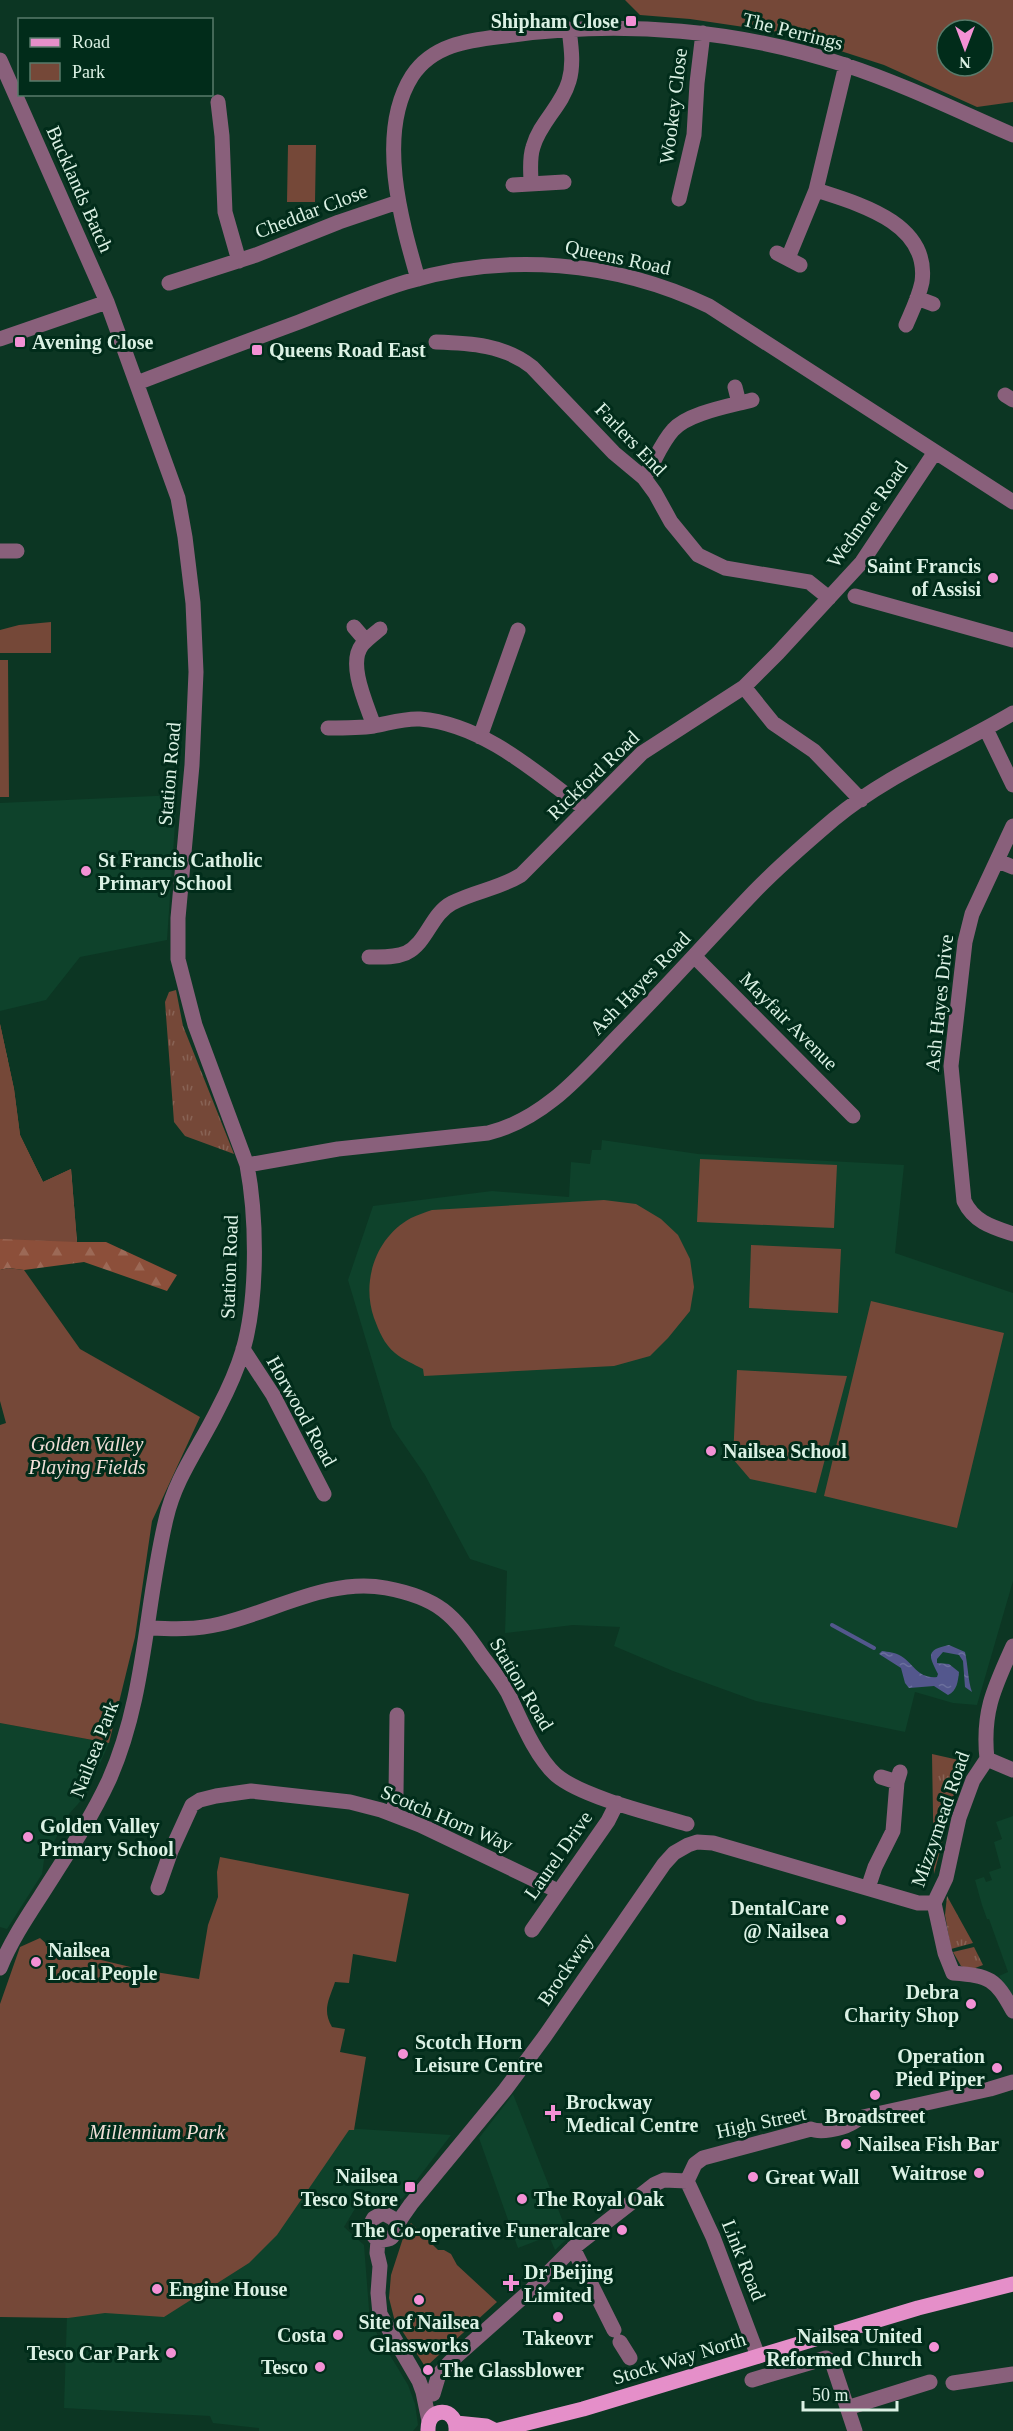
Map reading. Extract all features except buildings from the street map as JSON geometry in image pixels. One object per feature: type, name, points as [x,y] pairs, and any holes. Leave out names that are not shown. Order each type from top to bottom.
[{"type":"main road","name":"Stock Way North","points":[[428,2428],[433,2415],[440,2412],[453,2422],[486,2426],[496,2431],[527,2425],[918,2308],[1013,2284]]},
{"type":"street","name":"The Perrings","points":[[418,279],[398,202],[394,166],[397,118],[408,83],[426,61],[441,50],[457,43],[569,29],[650,29],[704,33],[781,48],[846,65],[1013,135]]},
{"type":"street","points":[[531,184],[530,164],[533,146],[537,136],[559,104],[570,78],[572,61],[569,29]]},
{"type":"street","name":"Wookey Close","points":[[679,199],[690,185],[697,83],[704,33]]},
{"type":"street","name":"Bucklands Batch","points":[[0,60],[106,302]]},
{"type":"street","points":[[788,259],[816,190],[846,65]]},
{"type":"street","name":"Cheddar Close","points":[[223,111],[225,212],[239,261]]},
{"type":"street","points":[[513,185],[564,182]]},
{"type":"street","points":[[816,190],[874,211],[905,232],[916,248],[921,258],[922,276],[917,298],[906,325]]},
{"type":"street","name":"Cheddar Close","points":[[177,275],[239,261],[398,202]]},
{"type":"street","name":"Queens Road","points":[[137,382],[418,279],[488,265],[560,265],[591,268],[665,287],[709,306],[775,346],[1013,502]]},
{"type":"street","points":[[917,298],[933,304]]},
{"type":"street","points":[[0,339],[106,302]]},
{"type":"street","name":"Station Road","points":[[106,302],[137,382],[177,498],[185,537],[193,603],[195,711],[177,918],[178,959],[195,1025],[247,1165],[251,1187],[253,1253],[250,1318],[243,1349],[218,1409],[173,1493],[162,1538],[148,1628],[180,1630],[222,1624],[347,1587],[383,1587],[421,1598],[447,1611],[467,1634],[503,1685],[526,1730],[554,1773],[570,1783],[617,1803],[687,1824]]},
{"type":"street","name":"Farlers End","points":[[436,342],[458,336],[496,348],[526,362],[614,453],[644,478],[676,529],[694,551],[706,561],[733,570],[809,582],[829,598]]},
{"type":"street","points":[[644,478],[668,437],[679,424],[700,414],[746,401],[735,387]]},
{"type":"street","name":"Wedmore Road","points":[[829,598],[862,562],[935,452]]},
{"type":"street","points":[[0,551],[17,551]]},
{"type":"street","points":[[855,596],[930,615],[1013,640]]},
{"type":"street","name":"Rickford Road","points":[[374,962],[410,950],[422,939],[435,918],[450,904],[498,888],[521,875],[642,753],[744,687],[829,598]]},
{"type":"street","points":[[354,627],[366,641]]},
{"type":"street","points":[[374,726],[357,669],[361,646],[380,629]]},
{"type":"street","points":[[480,737],[518,650],[518,630]]},
{"type":"street","points":[[744,687],[773,723],[810,747],[861,800]]},
{"type":"street","name":"Ash Hayes Road","points":[[247,1165],[338,1149],[481,1134],[517,1124],[554,1099],[585,1071],[755,891],[829,824],[882,785],[1013,713]]},
{"type":"street","points":[[328,728],[374,726],[421,719],[445,724],[480,737],[527,765],[585,809]]},
{"type":"street","points":[[986,729],[1013,785]]},
{"type":"street","name":"Ash Hayes Drive","points":[[1013,826],[972,914],[966,935],[951,1072],[964,1201],[979,1221],[1013,1234]]},
{"type":"street","points":[[998,861],[1013,867]]},
{"type":"street","name":"Mayfair Avenue","points":[[695,957],[853,1116]]},
{"type":"street","name":"Horwood Road","points":[[243,1349],[273,1395],[324,1494]]},
{"type":"street","name":"Nailsea Park","points":[[0,1968],[18,1932],[86,1826],[110,1778],[131,1716],[148,1628]]},
{"type":"street","name":"Mizzymead Road","points":[[933,1904],[946,1878],[959,1818],[973,1780],[987,1759],[984,1734],[987,1711],[995,1684],[1013,1646]]},
{"type":"street","points":[[393,1814],[396,1794],[394,1721]]},
{"type":"street","points":[[987,1759],[1013,1770]]},
{"type":"street","points":[[881,1777],[899,1777],[893,1831],[875,1867],[868,1888],[918,1903],[933,1904],[945,1953],[953,1973],[986,1977],[1000,1990],[1013,2011]]},
{"type":"street","name":"Scotch Horn Way","points":[[158,1888],[191,1806],[200,1800],[237,1792],[257,1791],[350,1802],[393,1814],[558,1891]]},
{"type":"street","name":"Laurel Drive","points":[[532,1930],[608,1821],[617,1803]]},
{"type":"street","name":"Brockway","points":[[428,2428],[423,2392],[380,2314],[378,2293],[380,2266],[377,2253],[389,2229],[504,2090],[545,2036],[659,1870],[674,1853],[688,1845],[703,1842],[718,1844],[868,1888]]},
{"type":"street","name":"High Street","points":[[687,2181],[695,2164],[711,2155],[811,2129],[818,2132],[849,2124],[863,2117],[1013,2082]]},
{"type":"street","points":[[433,2394],[439,2374],[450,2362],[532,2289],[573,2248],[655,2184],[664,2180],[687,2181]]},
{"type":"street","name":"Link Road","points":[[687,2181],[713,2237],[758,2356]]},
{"type":"street","points":[[573,2248],[630,2358]]},
{"type":"street","points":[[752,2380],[826,2358],[832,2362],[855,2431]]},
{"type":"street","points":[[953,2383],[1013,2374]]},
{"type":"street","name":"Brockway","points":[[418,2381],[433,2394],[453,2422]]},
{"type":"street","points":[[847,2408],[930,2382]]},
{"type":"shaded area","name":"St Francis Catholic Primary School","points":[[177,795],[167,940],[80,957],[46,1000],[0,1011],[0,803]]},
{"type":"shaded area","name":"Nailsea School","points":[[602,1140],[698,1154],[904,1165],[895,1253],[1013,1293],[1013,1581],[977,1705],[953,1703],[915,1692],[905,1732],[756,1701],[673,1671],[614,1646],[620,1627],[573,1625],[505,1633],[507,1571],[470,1559],[425,1475],[392,1427],[348,1280],[373,1206],[492,1191],[569,1197],[571,1162],[590,1164],[592,1150],[601,1150]]},
{"type":"shaded area","name":"Golden Valley Primary School","points":[[0,1723],[109,1743],[86,1795],[69,1814],[44,1860],[42,1874],[7,1929],[0,1927]]},
{"type":"shaded area","points":[[1013,1816],[1013,2000],[999,1976],[1008,1972],[989,1919],[987,1919],[975,1880],[984,1877],[986,1882],[992,1880],[989,1872],[1001,1868],[994,1842],[1002,1839],[996,1822]]},
{"type":"shaded area","points":[[513,2094],[569,2237],[555,2250],[549,2236],[518,2248],[479,2138]]},
{"type":"shaded area","points":[[344,2128],[451,2135],[403,2198],[392,2203],[359,2202],[344,2227],[364,2245],[370,2322],[408,2385],[415,2404],[418,2425],[413,2431],[259,2431],[259,2428],[213,2423],[210,2416],[64,2408],[67,2315]]},
{"type":"green space","points":[[625,0],[1013,0],[1013,102],[977,107],[884,65],[785,33],[690,19],[640,15]]},
{"type":"green space","points":[[288,145],[316,145],[315,202],[287,202]]},
{"type":"green space","points":[[51,622],[51,653],[0,653],[0,630],[19,625]]},
{"type":"green space","points":[[0,660],[8,660],[9,797],[0,797]]},
{"type":"green space","points":[[176,990],[183,1026],[234,1154],[185,1136],[174,1122],[165,1002],[169,992]]},
{"type":"green space","points":[[0,1024],[14,1089],[20,1135],[43,1182],[71,1169],[77,1242],[106,1242],[177,1275],[167,1291],[84,1262],[24,1270],[8,1268],[0,1270]]},
{"type":"green space","points":[[0,1024],[14,1089],[20,1135],[43,1182],[71,1169],[77,1242],[0,1239]]},
{"type":"green space","points":[[700,1159],[837,1165],[834,1228],[697,1222]]},
{"type":"green space","points":[[604,1200],[636,1204],[661,1219],[678,1235],[690,1259],[694,1287],[690,1311],[650,1356],[614,1366],[424,1376],[423,1369],[398,1355],[385,1341],[370,1304],[371,1275],[380,1248],[399,1226],[411,1218],[432,1210]]},
{"type":"green space","points":[[751,1245],[841,1249],[838,1313],[749,1308]]},
{"type":"green space","name":"Golden Valley Playing Fields","points":[[8,1268],[24,1270],[80,1349],[200,1417],[152,1521],[135,1637],[109,1743],[0,1723],[0,1425],[6,1423],[0,1401],[0,1270]]},
{"type":"green space","points":[[871,1301],[1004,1333],[957,1528],[824,1496]]},
{"type":"green space","points":[[737,1370],[847,1376],[816,1493],[750,1479],[733,1459]]},
{"type":"green space","points":[[932,1754],[963,1761],[934,1874]]},
{"type":"green space","name":"Millennium Park","points":[[220,1857],[409,1894],[396,1962],[353,1954],[349,1983],[335,1982],[328,2005],[327,2015],[332,2027],[345,2029],[340,2052],[366,2057],[354,2130],[349,2130],[277,2235],[249,2263],[164,2317],[105,2313],[68,2318],[0,2317],[0,2004],[20,1947],[40,1938],[51,1948],[143,1970],[199,1979],[208,1925],[218,1897],[217,1872]]},
{"type":"green space","points":[[947,1896],[973,1943],[951,1949],[945,1915]]},
{"type":"green space","points":[[974,1947],[983,1965],[970,1970],[961,1966],[953,1952]]},
{"type":"green space","points":[[411,2223],[438,2250],[451,2254],[457,2265],[497,2302],[429,2364],[424,2365],[394,2318],[389,2298],[391,2275],[405,2232]]},
{"type":"water","points":[[949,1645],[965,1652],[972,1692],[965,1687],[963,1661],[959,1655],[943,1652],[937,1659],[937,1663],[949,1664],[959,1672],[955,1688],[948,1695],[934,1686],[909,1688],[905,1683],[901,1668],[879,1654],[882,1651],[896,1654],[906,1659],[925,1676],[937,1677],[931,1655],[936,1649]]},
{"type":"waterway","points":[[832,1625],[874,1648]]},
{"type":"place","name":"Shipham Close","points":[[631,21]]},
{"type":"place","name":"Avening Close","points":[[20,342]]},
{"type":"place","name":"Queens Road East","points":[[257,350]]},
{"type":"place","name":"Saint Francis of Assisi","points":[[993,578]]},
{"type":"place","name":"St Francis Catholic Primary School","points":[[86,871]]},
{"type":"place","name":"Nailsea School","points":[[711,1451]]},
{"type":"place","name":"Golden Valley Primary School","points":[[28,1837]]},
{"type":"place","name":"DentalCare @ Nailsea","points":[[841,1920]]},
{"type":"place","name":"Nailsea Local People","points":[[36,1962]]},
{"type":"place","name":"Debra Charity Shop","points":[[971,2004]]},
{"type":"place","name":"Scotch Horn Leisure Centre","points":[[403,2054]]},
{"type":"place","name":"Operation Pied Piper","points":[[997,2068]]},
{"type":"place","name":"Broadstreet","points":[[875,2095]]},
{"type":"place","name":"Brockway Medical Centre","points":[[553,2113]]},
{"type":"place","name":"Nailsea Fish Bar","points":[[846,2144]]},
{"type":"place","name":"Waitrose","points":[[979,2173]]},
{"type":"place","name":"Great Wall","points":[[753,2177]]},
{"type":"place","name":"Nailsea Tesco Store","points":[[410,2187]]},
{"type":"place","name":"The Royal Oak","points":[[522,2199]]},
{"type":"place","name":"The Co-operative Funeralcare","points":[[622,2230]]},
{"type":"place","name":"Dr Beijing Limited","points":[[511,2283]]},
{"type":"place","name":"Engine House","points":[[157,2289]]},
{"type":"place","name":"Site of Nailsea Glassworks","points":[[419,2300]]},
{"type":"place","name":"Takeovr","points":[[558,2317]]},
{"type":"place","name":"Costa","points":[[338,2335]]},
{"type":"place","name":"Nailsea United Reformed Church","points":[[934,2347]]},
{"type":"place","name":"Tesco Car Park","points":[[171,2353]]},
{"type":"place","name":"Tesco","points":[[320,2367]]},
{"type":"place","name":"The Glassblower","points":[[428,2370]]}]
